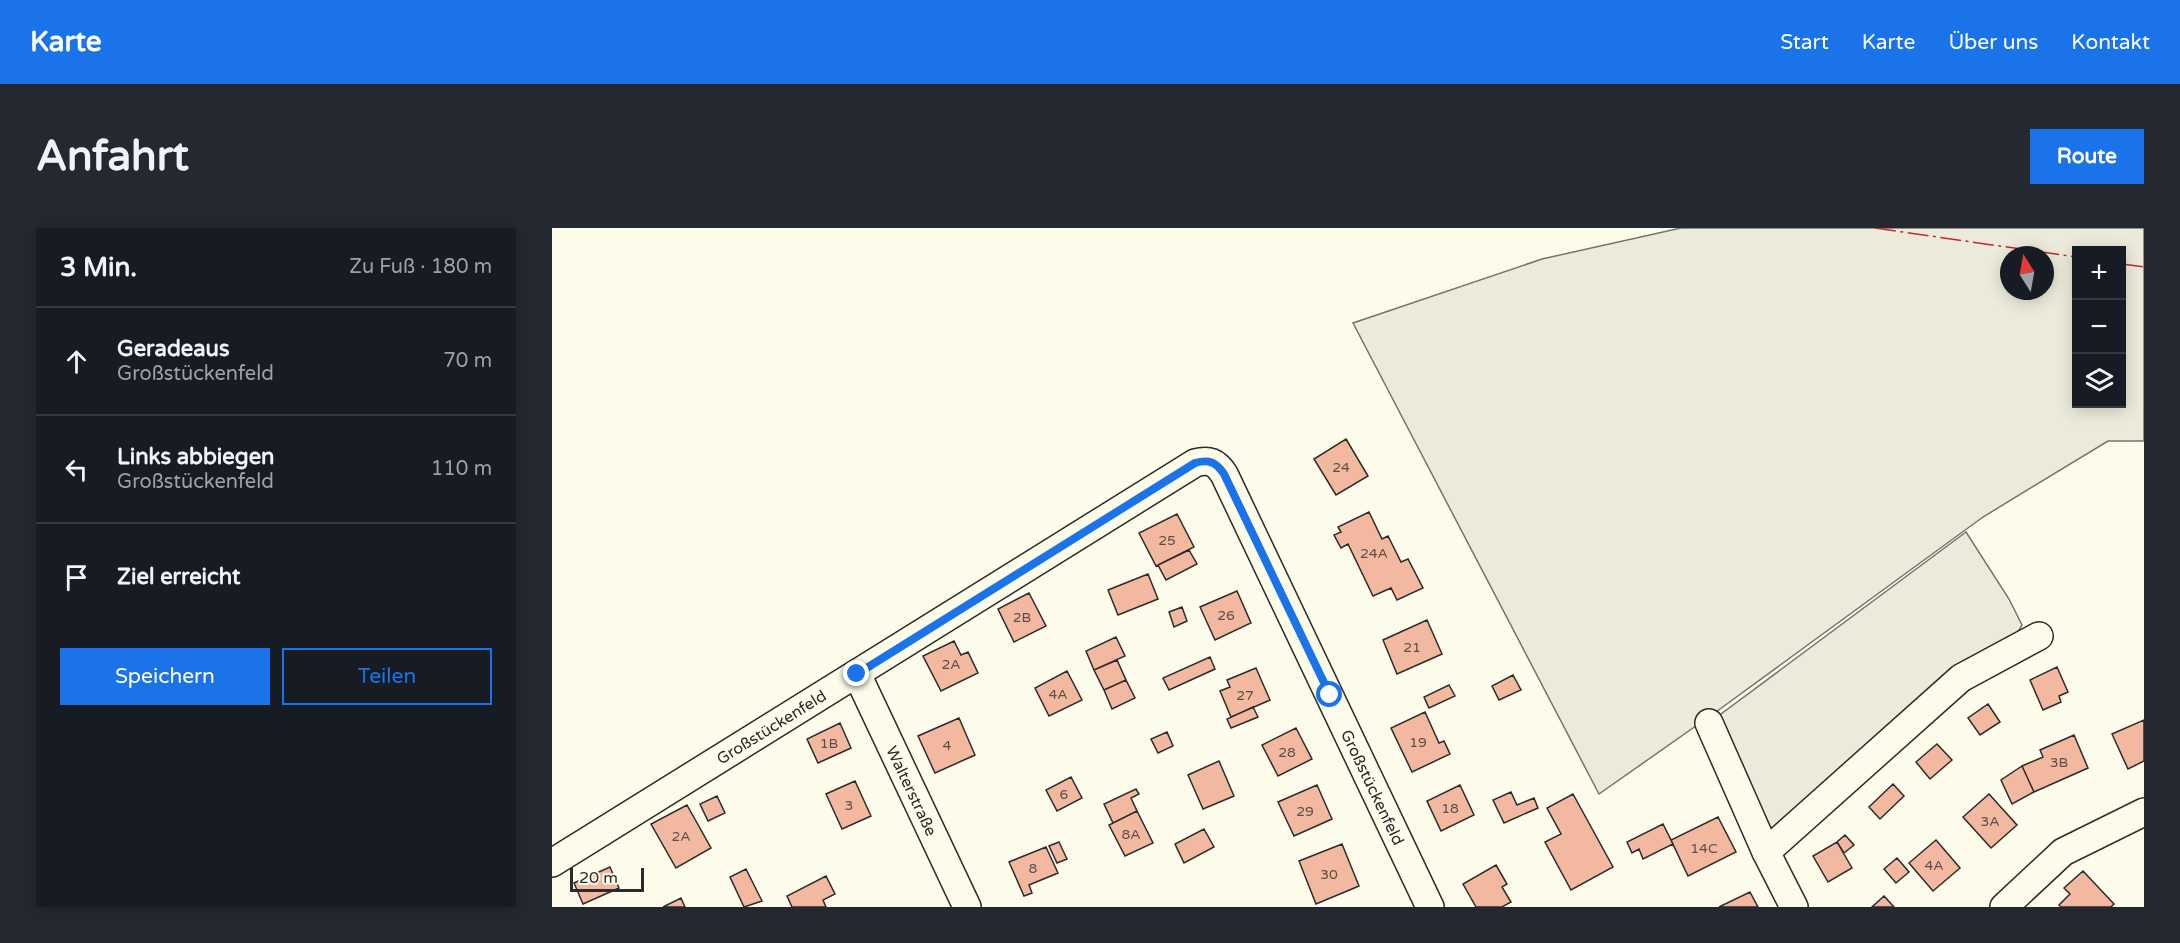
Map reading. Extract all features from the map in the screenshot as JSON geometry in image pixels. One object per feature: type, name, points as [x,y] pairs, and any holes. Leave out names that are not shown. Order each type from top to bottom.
[{"type":"street","name":"Großstückenfeld","points":[[552,863],[1195,463],[1204,460],[1212,461],[1224,474],[1430,907]]},
{"type":"street","points":[[1766,852],[1961,678],[2039,636]]},
{"type":"street","name":"Walterstraße","points":[[857,674],[967,907]]},
{"type":"street","points":[[1709,723],[1766,852],[1794,907]]},
{"type":"street","points":[[2004,907],[2063,852],[2144,812]]},
{"type":"shaded area","points":[[1681,228],[2144,228],[2144,441],[2108,441],[1983,517],[1720,709],[1599,794],[1353,323],[1542,259]]},
{"type":"shaded area","points":[[1966,532],[2009,599],[2022,625],[2015,637],[1790,817],[1770,829],[1717,717]]},
{"type":"building","points":[[1346,439],[1368,476],[1336,495],[1314,459]]},
{"type":"building","points":[[1369,512],[1382,539],[1388,536],[1401,562],[1408,559],[1423,588],[1397,600],[1391,588],[1373,596],[1348,544],[1341,548],[1334,535],[1341,532],[1338,527]]},
{"type":"building","points":[[1177,514],[1194,547],[1156,566],[1139,533]]},
{"type":"building","points":[[1189,550],[1197,564],[1166,580],[1158,565]]},
{"type":"building","points":[[1148,574],[1158,599],[1118,615],[1108,590]]},
{"type":"building","points":[[1237,591],[1251,623],[1215,640],[1200,607]]},
{"type":"building","points":[[1029,593],[1046,626],[1014,642],[998,609]]},
{"type":"building","points":[[1182,607],[1187,621],[1174,627],[1169,612]]},
{"type":"building","points":[[1427,620],[1442,654],[1397,674],[1383,640]]},
{"type":"building","points":[[1116,637],[1125,656],[1094,670],[1086,651]]},
{"type":"building","points":[[954,641],[961,655],[968,652],[978,673],[941,691],[923,656]]},
{"type":"building","points":[[1210,657],[1215,669],[1169,690],[1163,678]]},
{"type":"building","points":[[1117,660],[1126,680],[1104,690],[1094,670]]},
{"type":"building","points":[[2057,667],[2068,692],[2059,696],[2061,702],[2043,710],[2030,680]]},
{"type":"building","points":[[1256,668],[1270,700],[1231,717],[1220,691],[1230,687],[1227,680]]},
{"type":"building","points":[[1067,671],[1082,700],[1049,716],[1035,688]]},
{"type":"building","points":[[1513,675],[1521,690],[1499,700],[1492,686]]},
{"type":"building","points":[[1126,680],[1135,698],[1112,709],[1104,690]]},
{"type":"building","points":[[1449,685],[1455,696],[1429,708],[1424,697]]},
{"type":"building","points":[[1988,704],[2000,722],[1980,735],[1968,718]]},
{"type":"building","points":[[1253,707],[1258,717],[1231,728],[1227,719]]},
{"type":"building","points":[[1425,712],[1439,743],[1444,741],[1450,754],[1412,772],[1391,728]]},
{"type":"building","points":[[959,718],[975,755],[935,773],[918,736]]},
{"type":"building","points":[[2144,720],[2144,761],[2128,769],[2112,734]]},
{"type":"building","points":[[840,723],[851,748],[818,763],[807,739]]},
{"type":"building","points":[[1296,728],[1312,759],[1278,776],[1262,745]]},
{"type":"building","points":[[1167,732],[1173,746],[1158,753],[1151,739]]},
{"type":"building","points":[[2074,735],[2088,768],[2034,792],[2022,766],[2043,757],[2040,750]]},
{"type":"building","points":[[1937,744],[1952,760],[1930,779],[1916,762]]},
{"type":"building","points":[[1219,761],[1234,796],[1203,809],[1188,775]]},
{"type":"building","points":[[2022,766],[2034,792],[2012,804],[2001,780]]},
{"type":"building","points":[[1071,777],[1082,798],[1057,811],[1046,790]]},
{"type":"building","points":[[855,781],[871,816],[842,829],[826,794]]},
{"type":"building","points":[[1893,784],[1904,796],[1880,819],[1869,807]]},
{"type":"building","points":[[1317,785],[1332,819],[1294,836],[1278,802]]},
{"type":"building","points":[[1460,785],[1474,815],[1441,831],[1427,801]]},
{"type":"building","points":[[1136,789],[1139,794],[1131,798],[1137,811],[1113,823],[1104,804]]},
{"type":"building","points":[[1511,792],[1517,805],[1534,798],[1538,808],[1504,823],[1493,800]]},
{"type":"building","points":[[1573,794],[1613,867],[1571,890],[1545,842],[1561,834],[1547,808]]},
{"type":"building","points":[[1989,794],[2017,825],[1991,848],[1963,817]]},
{"type":"building","points":[[717,796],[725,813],[708,821],[700,804]]},
{"type":"building","points":[[687,805],[711,848],[676,868],[651,824]]},
{"type":"building","points":[[1137,811],[1153,843],[1125,856],[1109,825]]},
{"type":"building","points":[[1718,817],[1736,852],[1688,876],[1671,840]]},
{"type":"building","points":[[1663,824],[1673,844],[1643,859],[1639,849],[1632,853],[1627,842]]},
{"type":"building","points":[[1204,829],[1214,847],[1184,863],[1175,844]]},
{"type":"building","points":[[1845,835],[1854,845],[1844,853],[1837,842]]},
{"type":"building","points":[[1936,840],[1960,868],[1933,891],[1909,863]]},
{"type":"building","points":[[1059,842],[1067,859],[1057,863],[1049,846]]},
{"type":"building","points":[[1837,842],[1852,868],[1828,882],[1813,856]]},
{"type":"building","points":[[1342,844],[1359,886],[1316,904],[1299,861]]},
{"type":"building","points":[[1046,847],[1058,873],[1029,885],[1032,893],[1024,896],[1009,862]]},
{"type":"building","points":[[1897,858],[1909,872],[1896,883],[1884,869]]},
{"type":"building","points":[[1496,865],[1507,884],[1502,887],[1511,902],[1502,907],[1476,907],[1463,884]]},
{"type":"building","points":[[610,867],[619,888],[583,904],[574,883]]},
{"type":"building","points":[[746,869],[762,901],[744,907],[730,877]]},
{"type":"building","points":[[2083,871],[2114,904],[2111,907],[2061,907],[2059,905],[2070,894],[2064,888]]},
{"type":"building","points":[[826,876],[835,894],[823,900],[826,907],[792,907],[787,896]]},
{"type":"building","points":[[1750,892],[1758,907],[1719,907]]},
{"type":"building","points":[[1884,896],[1894,907],[1872,907]]},
{"type":"building","points":[[681,898],[685,907],[663,907]]},
{"type":"power","points":[[1875,228],[2072,256]]},
{"type":"power","points":[[2126,265],[2144,267]]},
{"type":"route","points":[[857,674],[1195,463],[1204,460],[1212,461],[1224,474],[1330,695]]}]
